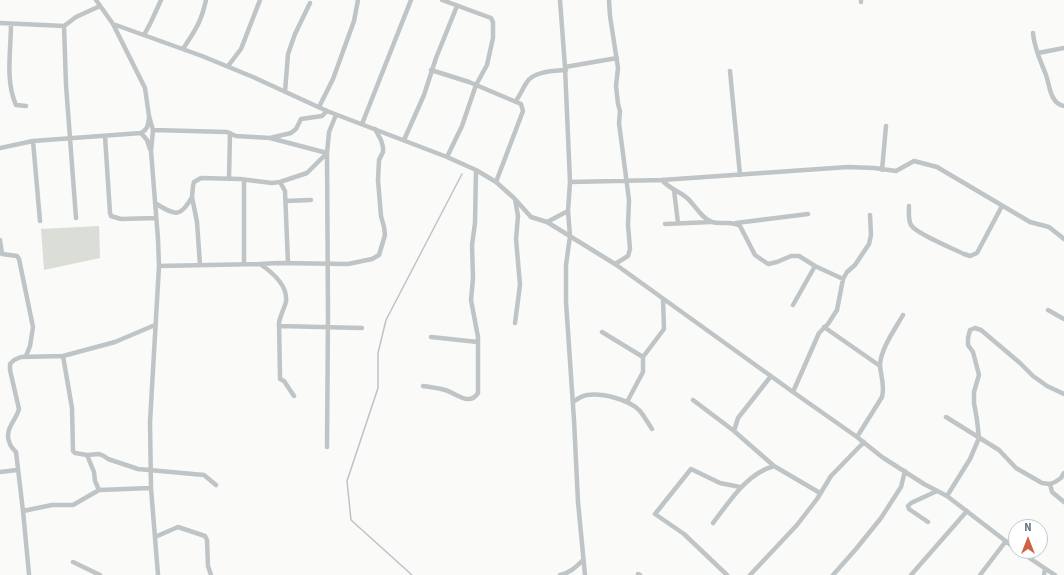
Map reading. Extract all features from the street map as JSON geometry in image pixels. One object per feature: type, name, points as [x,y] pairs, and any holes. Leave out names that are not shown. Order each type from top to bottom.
[{"type":"street","points":[[96,0],[113,24],[145,88],[149,116],[153,130],[151,151],[159,266],[150,422],[150,471],[158,575]]},
{"type":"street","points":[[100,7],[102,0]]},
{"type":"street","points":[[144,36],[161,0]]},
{"type":"street","points":[[183,49],[197,28],[202,17],[206,0]]},
{"type":"street","points":[[228,66],[241,49],[260,0]]},
{"type":"street","points":[[319,107],[333,79],[352,28],[358,0]]},
{"type":"street","points":[[362,124],[411,0]]},
{"type":"street","points":[[442,0],[491,18],[493,38],[487,65],[476,85],[462,126],[447,157]]},
{"type":"street","points":[[560,0],[565,68],[570,182],[568,211],[570,236],[566,265],[566,302],[576,469],[585,575]]},
{"type":"street","points":[[609,0],[618,68],[616,94],[620,111],[619,122],[629,200],[628,225],[630,249],[628,256],[615,264]]},
{"type":"street","points":[[284,92],[288,54],[295,34],[310,3]]},
{"type":"street","points":[[404,140],[424,95],[431,70],[457,6]]},
{"type":"street","points":[[0,23],[64,26],[76,17],[100,7]]},
{"type":"street","points":[[11,24],[10,72],[13,99],[16,105],[26,106]]},
{"type":"street","points":[[113,24],[228,66],[336,115],[374,128],[447,157],[476,170],[496,182],[514,198],[531,217],[547,222],[615,264],[864,442],[882,457],[924,484],[947,496],[1006,541],[980,575]]},
{"type":"street","points":[[64,26],[66,85],[76,218]]},
{"type":"street","points":[[1034,33],[1038,53],[1047,77],[1048,85],[1054,99],[1059,104],[1064,106]]},
{"type":"street","points":[[1038,53],[1064,48]]},
{"type":"street","points":[[516,101],[527,81],[532,76],[617,58]]},
{"type":"street","points":[[431,70],[476,85],[521,104],[523,111],[496,182]]},
{"type":"street","points":[[730,71],[740,175]]},
{"type":"street","points":[[270,138],[291,133],[296,129],[301,119],[322,116],[327,111]]},
{"type":"street","points":[[327,447],[327,153],[329,132],[336,115]]},
{"type":"street","points":[[0,148],[33,140],[71,139],[142,133],[148,127],[149,116]]},
{"type":"street","points":[[882,170],[886,126]]},
{"type":"street","points":[[159,266],[288,263],[327,264],[361,262],[372,259],[378,255],[385,235],[381,216],[378,180],[378,160],[383,152],[383,147],[374,128]]},
{"type":"street","points":[[153,130],[227,132],[236,136],[270,138],[327,153]]},
{"type":"street","points":[[142,133],[147,140],[151,151]]},
{"type":"street","points":[[229,179],[230,133]]},
{"type":"street","points":[[105,136],[111,216],[121,219],[156,218]]},
{"type":"street","points":[[33,140],[40,221]]},
{"type":"street","points":[[200,265],[197,222],[192,197],[192,186],[197,179],[229,179],[272,183],[280,182],[307,173],[327,153]]},
{"type":"street","points":[[570,182],[662,180],[848,167],[896,171],[910,162],[918,161],[937,167],[1030,222],[1049,227],[1064,239]]},
{"type":"street","points":[[423,386],[445,390],[463,398],[475,397],[478,393],[478,337],[470,300],[473,278],[472,245],[475,223],[476,170]]},
{"type":"street","points":[[244,180],[244,264]]},
{"type":"street","points":[[662,180],[666,185],[686,196],[707,220],[712,222]]},
{"type":"street","points":[[280,182],[286,191],[288,263]]},
{"type":"street","points":[[674,190],[678,223]]},
{"type":"street","points":[[155,203],[172,213],[179,212],[186,208],[192,197]]},
{"type":"street","points":[[514,198],[518,216],[516,239],[520,285],[515,322]]},
{"type":"street","points":[[286,201],[311,200]]},
{"type":"street","points":[[909,206],[910,221],[914,228],[930,238],[970,256],[977,253],[1002,206]]},
{"type":"street","points":[[547,222],[568,211]]},
{"type":"street","points":[[665,224],[712,222],[736,223],[808,214]]},
{"type":"street","points":[[793,392],[819,333],[828,324],[836,310],[847,272],[855,265],[869,244],[871,235],[870,215]]},
{"type":"street","points":[[736,223],[740,226],[755,255],[768,264],[791,256],[799,256],[815,266],[844,279]]},
{"type":"street","points":[[0,240],[2,254],[17,256],[19,259],[33,326],[30,346],[26,356]]},
{"type":"street","points":[[260,264],[276,278],[285,293],[285,304],[280,316],[279,326],[280,377],[294,396]]},
{"type":"street","points":[[793,305],[815,266]]},
{"type":"street","points":[[627,402],[643,372],[644,357],[664,329],[663,299]]},
{"type":"street","points":[[1048,310],[1064,319]]},
{"type":"street","points":[[857,437],[882,397],[884,382],[880,366],[882,355],[903,315]]},
{"type":"street","points":[[29,574],[24,511],[17,470],[16,452],[10,445],[8,433],[9,427],[18,415],[19,409],[10,364],[14,360],[26,356],[63,356],[115,342],[155,325]]},
{"type":"street","points":[[279,326],[362,328]]},
{"type":"street","points":[[824,327],[880,366]]},
{"type":"street","points":[[947,496],[970,459],[979,438],[974,392],[979,375],[973,352],[968,345],[970,330],[975,328],[982,330],[1033,376],[1047,386],[1064,394]]},
{"type":"street","points":[[602,332],[644,357]]},
{"type":"street","points":[[431,337],[478,342]]},
{"type":"street","points":[[63,356],[72,408],[73,451],[77,454],[99,454],[108,459],[150,471],[204,475],[216,485]]},
{"type":"street","points":[[734,431],[738,418],[771,376]]},
{"type":"street","points":[[573,402],[585,395],[597,394],[627,402],[634,405],[640,411],[652,429]]},
{"type":"street","points":[[693,400],[734,431],[774,466],[820,493]]},
{"type":"street","points":[[946,417],[998,450],[1016,468],[1030,478],[1042,483],[1050,484],[1061,478],[1064,473]]},
{"type":"street","points":[[750,575],[797,525],[831,476],[864,442]]},
{"type":"street","points":[[86,455],[94,472],[95,481],[99,490]]},
{"type":"street","points":[[713,523],[740,487],[764,469],[774,466]]},
{"type":"street","points":[[728,575],[684,534],[655,514],[691,469],[720,483],[740,487]]},
{"type":"street","points":[[0,472],[17,470]]},
{"type":"street","points":[[833,575],[881,518],[901,487],[905,471]]},
{"type":"street","points":[[1050,484],[1052,492],[1064,502]]},
{"type":"street","points":[[24,511],[52,505],[73,505],[99,490],[151,488]]},
{"type":"street","points":[[928,522],[909,509],[908,506],[911,503],[937,491]]},
{"type":"street","points":[[911,575],[967,511]]},
{"type":"street","points":[[155,536],[172,528],[178,527],[205,536],[207,540],[208,566],[211,575]]},
{"type":"street","points":[[1031,559],[1055,575]]},
{"type":"street","points":[[560,575],[576,568],[583,560]]},
{"type":"street","points":[[73,562],[100,575]]},
{"type":"street","points":[[1044,575],[1045,569]]},
{"type":"shaded area","points":[[99,226],[100,258],[44,270],[41,229]]},
{"type":"waterway","points":[[412,575],[351,520],[347,481],[378,388],[378,353],[386,320],[462,174]]}]
